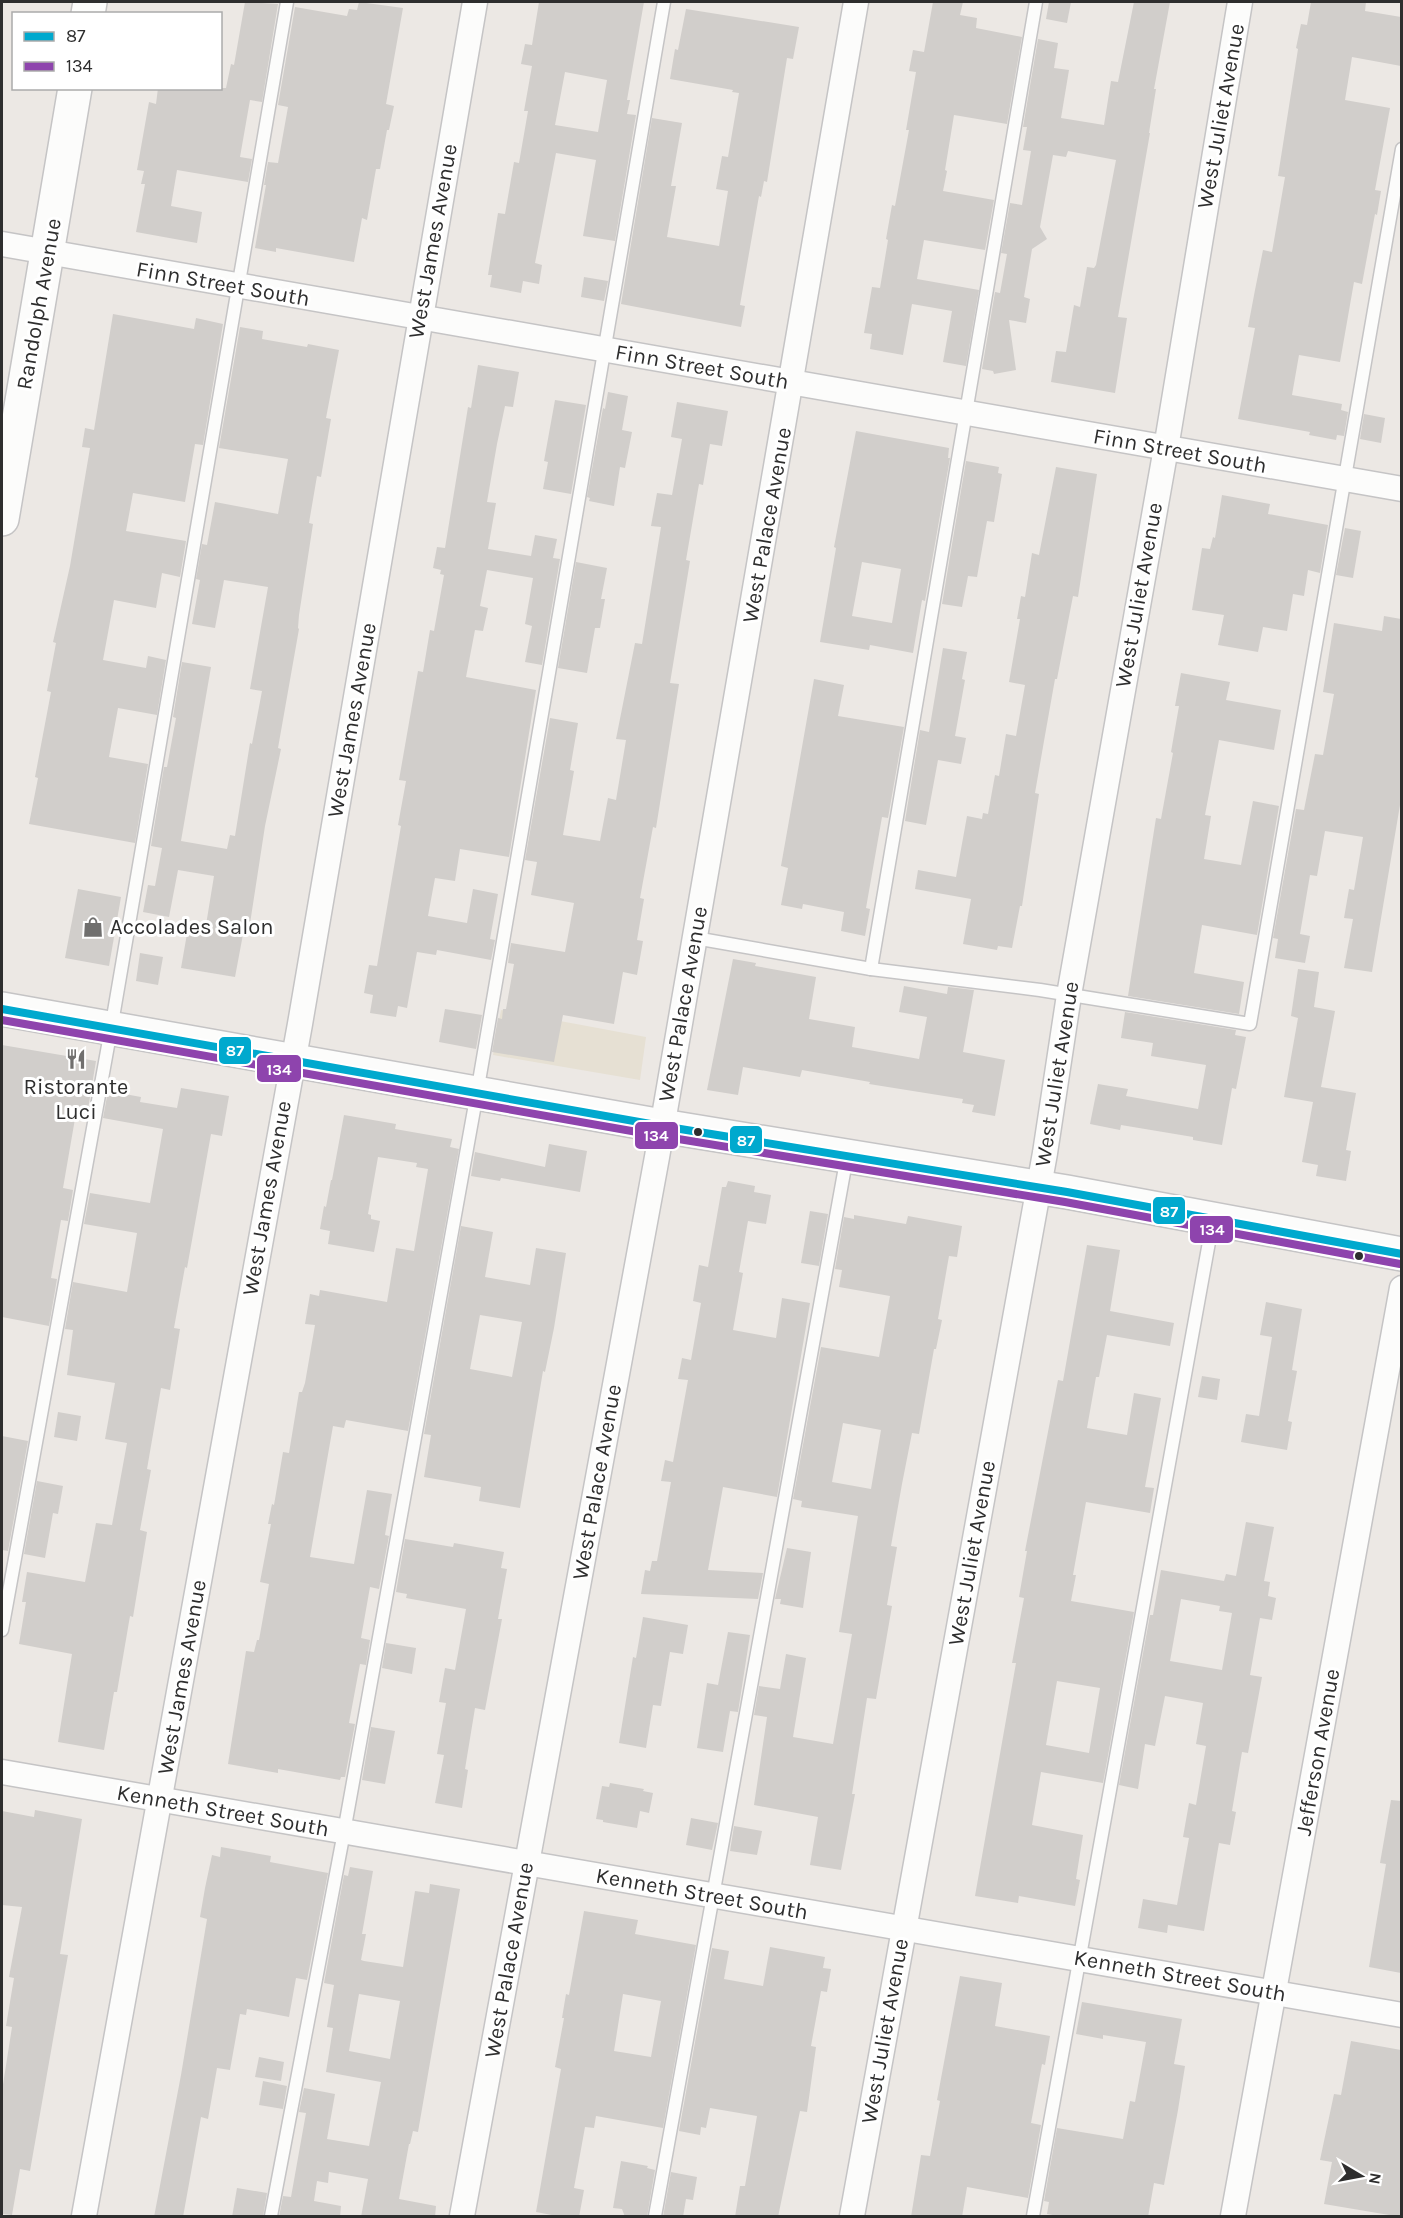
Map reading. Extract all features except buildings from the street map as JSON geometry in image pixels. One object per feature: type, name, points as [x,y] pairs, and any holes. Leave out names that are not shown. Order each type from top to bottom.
[{"type":"street","name":"West James Avenue","points":[[84,2217],[292,1061],[475,2]]},
{"type":"street","name":"West Palace Avenue","points":[[462,2217],[662,1126],[856,2]]},
{"type":"street","name":"West Juliet Avenue","points":[[852,2217],[1038,1188],[1069,995],[1166,448],[1240,2]]},
{"type":"street","name":"Randolph Avenue","points":[[2,519],[75,90]]},
{"type":"street","name":"Finn Street South","points":[[2,244],[1401,489]]},
{"type":"street","points":[[2,1009],[662,1126],[1038,1188],[1401,1254]]},
{"type":"street","name":"Jefferson Avenue","points":[[1233,2217],[1401,1288]]},
{"type":"street","name":"Kenneth Street South","points":[[2,1772],[1401,2015]]},
{"type":"lane","points":[[2,1630],[111,1029],[287,2]]},
{"type":"lane","points":[[272,2217],[477,1093],[663,2]]},
{"type":"lane","points":[[871,969],[1036,2]]},
{"type":"lane","points":[[695,938],[871,969],[1069,995],[1250,1024],[1346,480],[1401,149]]},
{"type":"lane","points":[[656,2217],[847,1155]]},
{"type":"lane","points":[[1033,2217],[1213,1220]]},
{"type":"shaded area","points":[[501,1010],[646,1037],[640,1080],[493,1055]]},
{"type":"transit line","name":"87","points":[[2,1009],[662,1126],[1067,1192],[1402,1254]]},
{"type":"transit line","name":"134","points":[[2,1020],[660,1136],[1065,1202],[1400,1264]]},
{"type":"place","name":"Accolades Salon","points":[[93,927]]},
{"type":"place","name":"Ristorante Luci","points":[[76,1059]]}]
